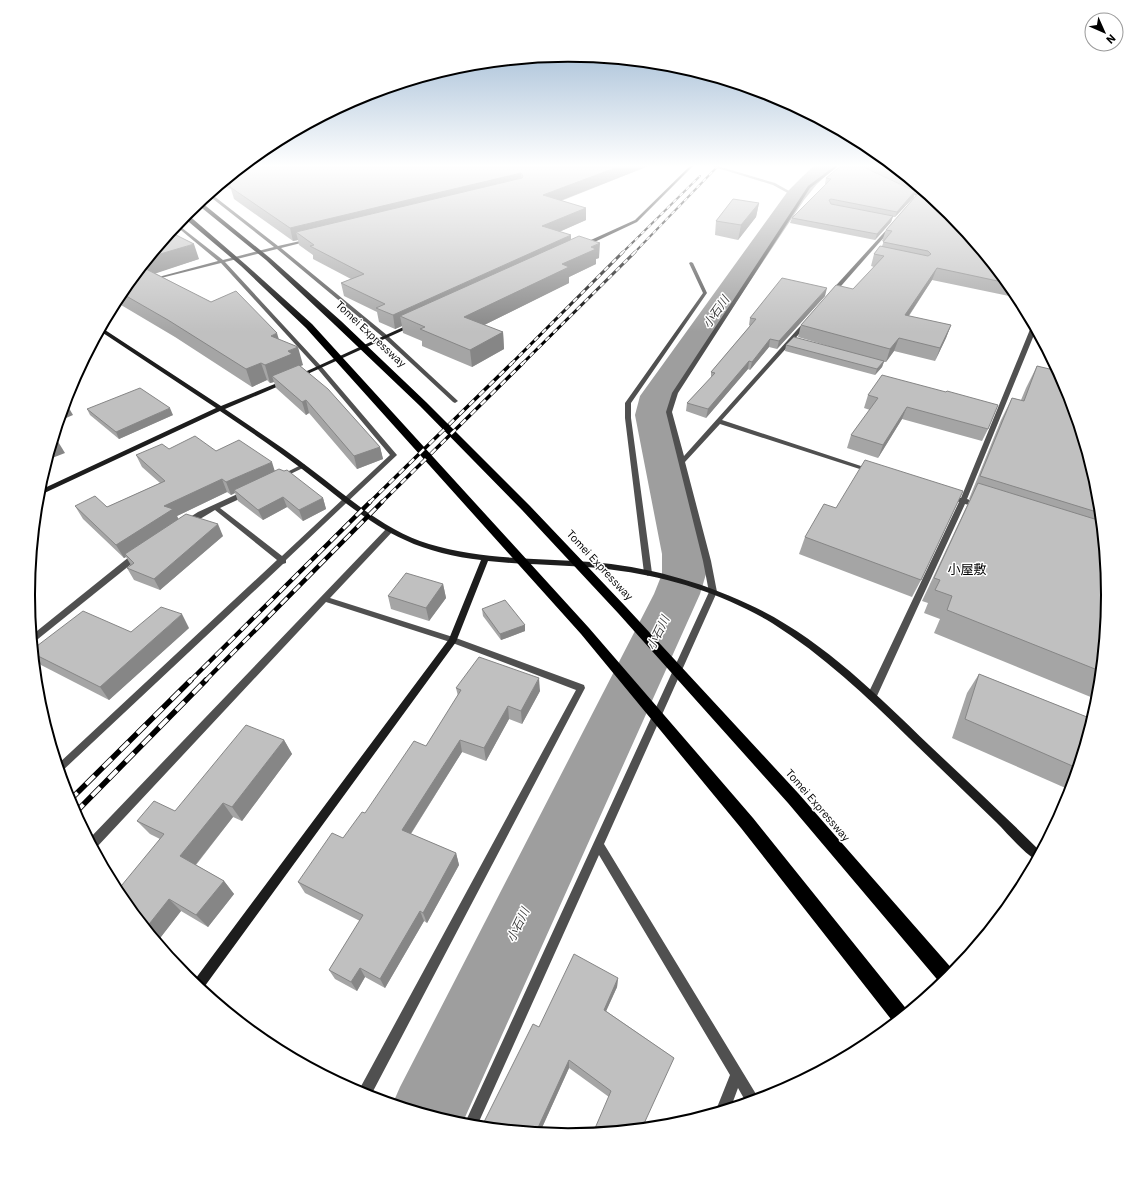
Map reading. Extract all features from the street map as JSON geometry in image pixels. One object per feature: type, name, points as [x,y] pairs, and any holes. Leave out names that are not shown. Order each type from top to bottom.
[{"type":"highway","points":[[191,221],[243,265],[309,326],[569,613],[747,823],[898,1013]]},
{"type":"highway","name":"Tomei Expressway","points":[[221,221],[268,259],[423,404],[532,514],[793,798],[944,973]]},
{"type":"street","points":[[243,221],[386,337],[455,401]]},
{"type":"street","points":[[579,247],[636,221]]},
{"type":"street","points":[[474,1119],[713,592],[707,561],[669,412],[675,393],[787,221]]},
{"type":"street","points":[[827,299],[897,221]]},
{"type":"street","points":[[63,765],[283,561],[394,455],[319,367],[222,262],[181,229]]},
{"type":"street","points":[[148,280],[316,238]]},
{"type":"street","points":[[648,573],[628,418],[628,403],[705,293],[691,263]]},
{"type":"street","points":[[681,463],[812,316]]},
{"type":"street","points":[[45,491],[220,409],[415,324]]},
{"type":"street","points":[[104,331],[303,466],[368,516],[390,530],[423,544],[485,559],[619,568],[648,573],[713,592],[744,605],[774,621],[831,660],[872,696],[1035,853]]},
{"type":"street","points":[[872,696],[963,500],[1032,332]]},
{"type":"street","points":[[791,339],[799,341]]},
{"type":"street","points":[[718,421],[881,474]]},
{"type":"street","points":[[276,479],[303,466]]},
{"type":"street","points":[[182,526],[215,507],[255,488]]},
{"type":"street","points":[[941,493],[985,508]]},
{"type":"street","points":[[215,507],[283,561]]},
{"type":"street","points":[[95,841],[390,530]]},
{"type":"street","points":[[37,636],[130,559],[143,551]]},
{"type":"street","points":[[201,981],[453,640],[485,559]]},
{"type":"street","points":[[325,599],[453,640],[581,688],[368,1088]]},
{"type":"street","points":[[598,844],[750,1096]]},
{"type":"street","points":[[725,1104],[737,1074]]},
{"type":"building","points":[[279,221],[321,221],[290,228]]},
{"type":"building","points":[[344,221],[555,221],[542,226],[571,235],[393,315],[376,308],[385,304],[341,283],[364,274],[310,246],[314,245],[296,232]]},
{"type":"building","points":[[716,221],[745,221],[741,225]]},
{"type":"building","points":[[805,221],[889,221],[877,234]]},
{"type":"building","points":[[894,221],[947,221],[969,244],[998,281],[937,268],[905,315],[951,325],[940,348],[899,338],[890,349],[801,325],[836,285],[853,289],[884,256],[874,254],[880,246],[928,256],[931,254],[928,251],[883,242],[892,231],[886,230]]},
{"type":"building","points":[[176,235],[194,244],[158,255]]},
{"type":"building","points":[[579,236],[600,243],[591,247],[596,249],[562,264],[569,267],[464,317],[503,332],[470,350],[420,329],[425,327],[400,316]]},
{"type":"building","points":[[146,269],[211,302],[236,291],[277,333],[271,336],[298,347],[288,351],[292,354],[265,365],[261,363],[246,369],[168,320],[127,296]]},
{"type":"building","points":[[782,278],[827,288],[779,341],[770,339],[752,362],[749,361],[708,409],[687,403],[715,373],[711,372],[756,319],[750,318]]},
{"type":"building","points":[[794,337],[884,361],[877,369],[786,345]]},
{"type":"building","points":[[299,365],[328,389],[380,447],[354,456],[306,400],[302,402],[272,376]]},
{"type":"building","points":[[1037,366],[1050,369],[1073,424],[1083,457],[1094,511],[980,476],[1012,398],[1024,401]]},
{"type":"building","points":[[882,375],[998,405],[988,429],[907,407],[883,445],[851,435],[878,398],[868,395]]},
{"type":"building","points":[[140,388],[170,408],[116,432],[87,409]]},
{"type":"building","points":[[195,436],[216,451],[239,440],[272,462],[226,482],[222,479],[164,506],[173,509],[116,545],[75,506],[95,496],[107,507],[165,481],[136,455],[162,444],[169,449]]},
{"type":"building","points":[[865,460],[963,491],[921,580],[805,537],[824,504],[836,508]]},
{"type":"building","points":[[279,469],[284,471],[287,470],[323,498],[299,510],[283,497],[258,510],[234,490]]},
{"type":"building","points":[[978,483],[1095,519],[1100,560],[1101,595],[1100,630],[1095,669],[947,610],[952,596],[935,590],[940,580],[934,578]]},
{"type":"building","points":[[186,514],[218,524],[154,579],[127,568],[134,563],[125,554]]},
{"type":"building","points":[[406,573],[443,584],[426,608],[388,596]]},
{"type":"building","points":[[505,600],[525,625],[500,634],[482,609]]},
{"type":"building","points":[[161,607],[182,614],[100,687],[39,657],[38,645],[83,611],[131,632]]},
{"type":"building","points":[[479,657],[539,678],[521,711],[508,706],[484,748],[460,740],[402,830],[456,853],[423,913],[420,911],[380,979],[360,968],[351,982],[329,970],[363,915],[298,882],[332,833],[343,838],[362,812],[365,813],[414,741],[426,746],[461,690],[456,688]]},
{"type":"building","points":[[979,674],[1087,717],[1073,766],[965,719]]},
{"type":"building","points":[[246,725],[284,740],[232,807],[223,803],[180,856],[224,881],[196,915],[169,899],[149,924],[122,886],[164,834],[137,821],[154,801],[175,811]]},
{"type":"building","points":[[574,954],[618,978],[604,1010],[674,1058],[645,1122],[595,1127],[611,1091],[569,1060],[538,1127],[484,1121],[533,1024],[539,1027]]},
{"type":"waterway","name":"小石川","points":[[429,1110],[677,594],[684,574],[684,554],[653,415],[657,396],[779,221]]},
{"type":"railway","points":[[622,253],[655,221]]},
{"type":"railway","points":[[634,253],[665,221]]},
{"type":"railway","points":[[512,363],[622,253]]},
{"type":"railway","points":[[522,364],[634,253]]},
{"type":"railway","points":[[369,503],[512,363]]},
{"type":"railway","points":[[381,503],[523,363]]},
{"type":"railway","points":[[190,681],[370,502]]},
{"type":"railway","points":[[205,681],[381,503]]},
{"type":"railway","points":[[75,795],[191,680]]},
{"type":"railway","points":[[80,808],[206,680]]},
{"type":"district","name":"小屋敷","points":[[967,569]]}]
